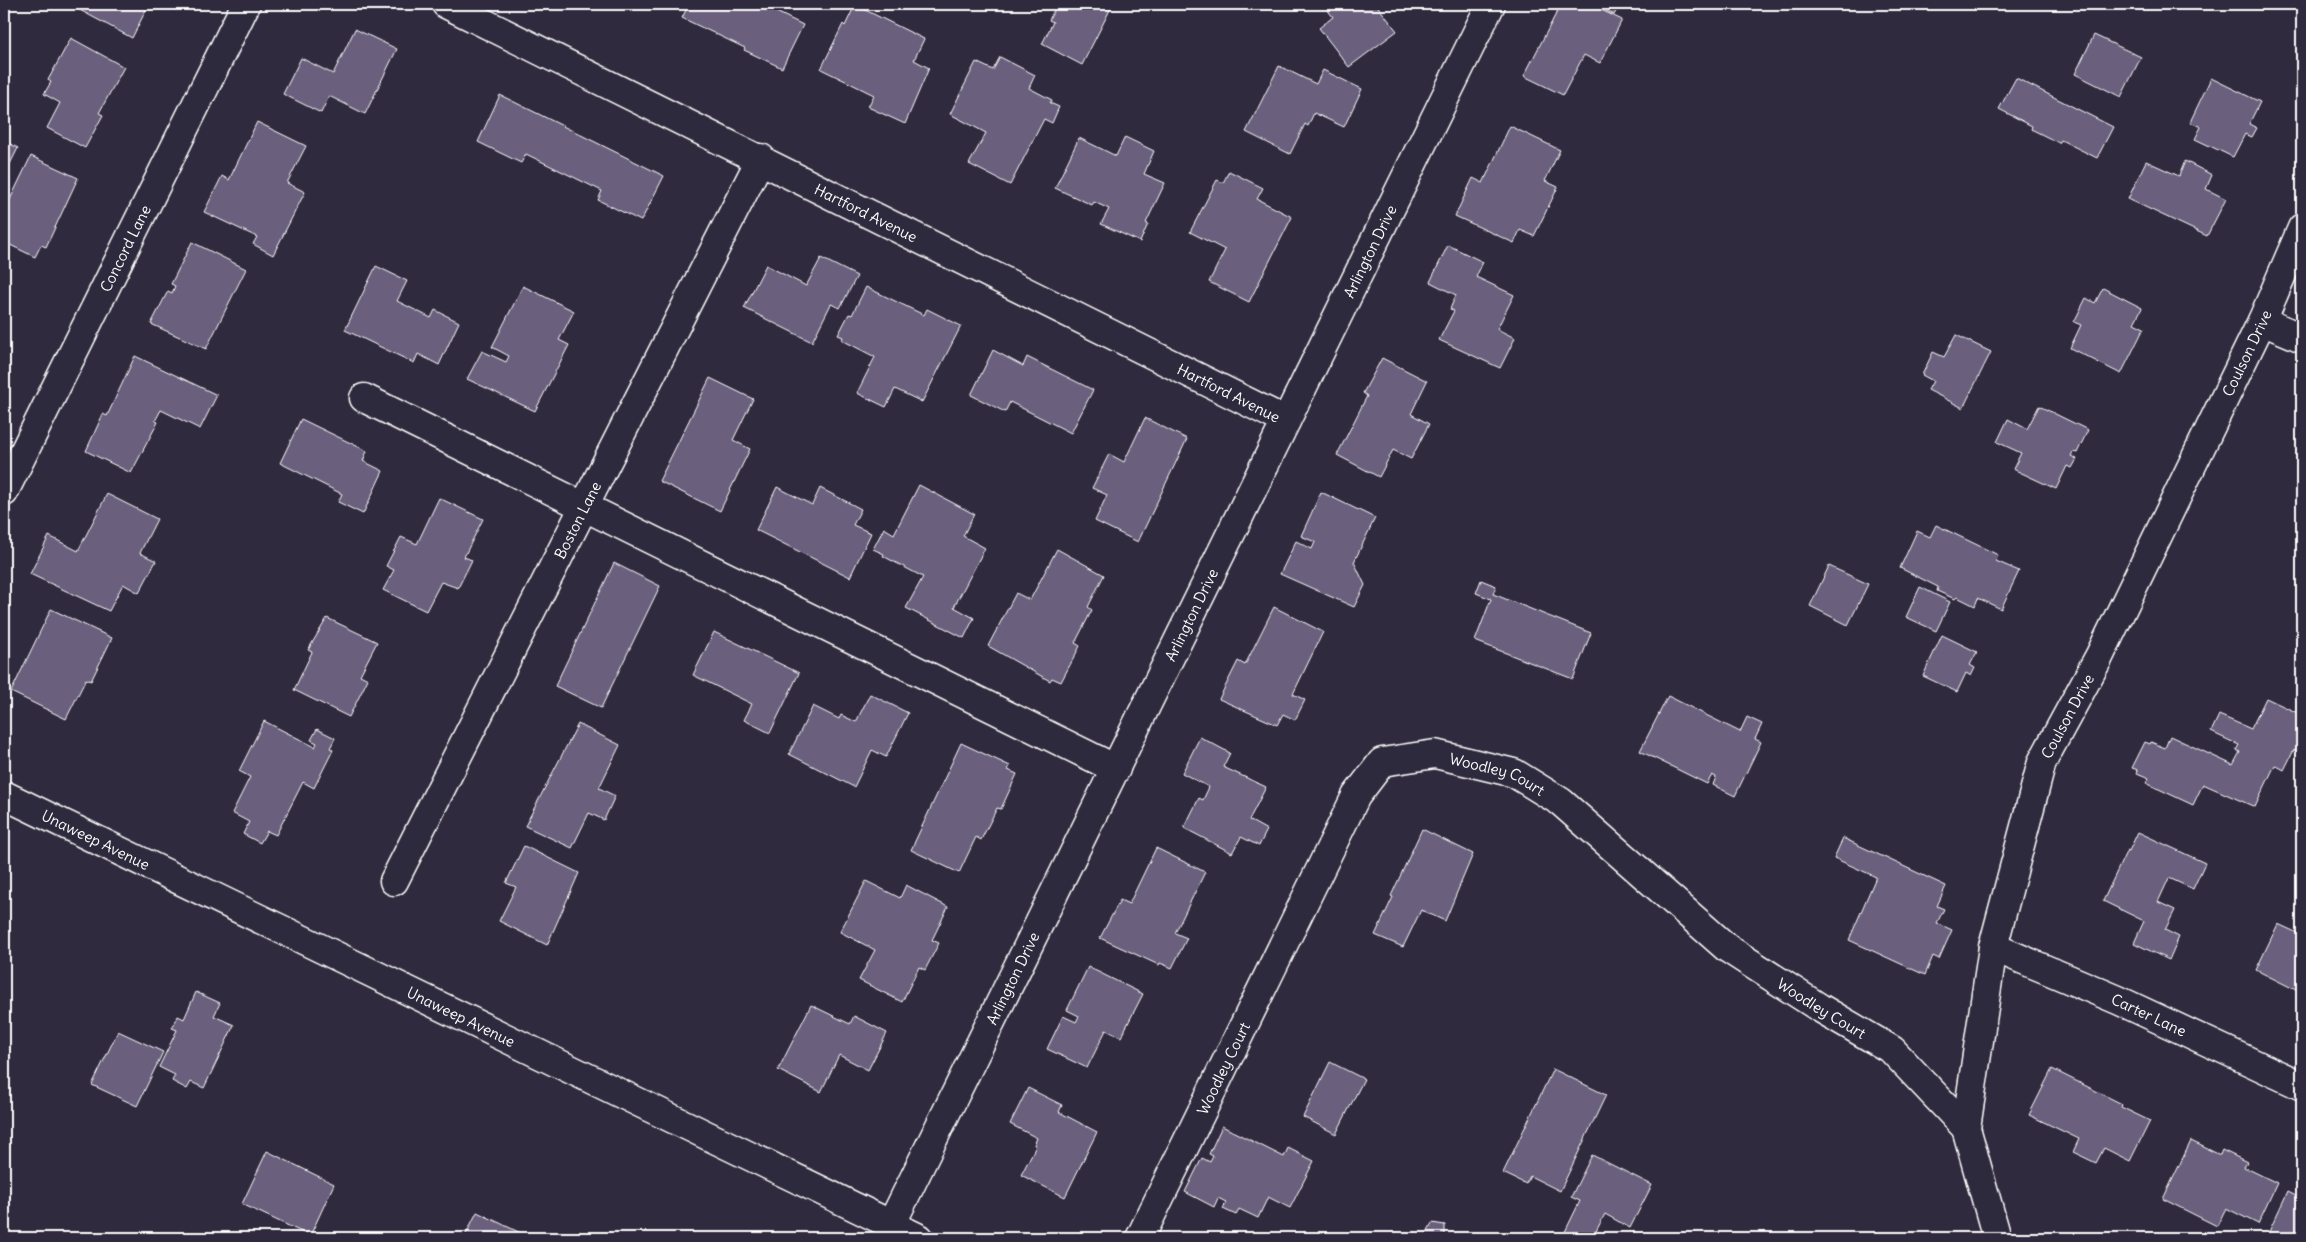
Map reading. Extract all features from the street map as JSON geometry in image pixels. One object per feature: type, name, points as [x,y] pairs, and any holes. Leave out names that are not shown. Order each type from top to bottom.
[{"type":"street","name":"Concord Lane","points":[[4,492],[246,4]]},
{"type":"street","name":"Hartford Avenue","points":[[446,4],[761,158],[1286,422]]},
{"type":"street","name":"Arlington Drive","points":[[891,1225],[1491,4]]},
{"type":"street","name":"Boston Lane","points":[[394,881],[761,158]]},
{"type":"street","name":"Coulson Drive","points":[[1997,1238],[1966,1128],[1993,947],[2042,762],[2103,648],[2262,321],[2302,228]]},
{"type":"street","points":[[2262,321],[2302,338]]},
{"type":"street","points":[[364,398],[1116,769]]},
{"type":"street","name":"Woodley Court","points":[[1140,1238],[1356,796],[1382,762],[1435,754],[1514,773],[1561,802],[1727,948],[1820,1008],[1892,1050],[1966,1128]]},
{"type":"street","name":"Unaweep Avenue","points":[[4,795],[919,1238]]},
{"type":"street","name":"Carter Lane","points":[[1993,947],[2118,1000],[2302,1086]]},
{"type":"building","points":[[78,4],[149,4],[132,38],[76,8]]},
{"type":"building","points":[[689,4],[760,4],[803,25],[782,68],[682,18]]},
{"type":"building","points":[[1057,4],[1113,4],[1082,65],[1042,44],[1053,22],[1049,20]]},
{"type":"building","points":[[1323,4],[1376,4],[1397,31],[1349,67],[1319,28],[1333,17]]},
{"type":"building","points":[[1561,4],[1589,4],[1622,20],[1600,63],[1584,55],[1563,95],[1524,76]]},
{"type":"building","points":[[1594,4],[1620,4],[1614,15]]},
{"type":"building","points":[[855,5],[924,39],[914,60],[929,68],[905,124],[868,107],[874,95],[821,69],[843,24],[845,26]]},
{"type":"building","points":[[355,29],[397,49],[365,114],[329,96],[321,113],[283,94],[301,58],[333,74]]},
{"type":"building","points":[[2094,35],[2141,57],[2121,97],[2075,74]]},
{"type":"building","points":[[71,38],[124,67],[99,113],[103,115],[85,148],[47,128],[60,103],[44,94],[51,82],[48,80]]},
{"type":"building","points":[[1000,57],[1035,75],[1029,88],[1052,100],[1050,103],[1059,107],[1052,123],[1044,119],[1010,185],[969,164],[986,133],[950,114],[976,62],[993,70]]},
{"type":"building","points":[[1279,66],[1316,84],[1323,70],[1362,89],[1344,127],[1314,113],[1308,126],[1305,124],[1290,154],[1246,132]]},
{"type":"building","points":[[2016,78],[2113,127],[2097,158],[2061,140],[2059,143],[2031,129],[2032,126],[1999,109]]},
{"type":"building","points":[[2211,78],[2260,102],[2249,124],[2257,128],[2252,137],[2245,134],[2233,157],[2195,139],[2201,127],[2190,122]]},
{"type":"building","points":[[500,95],[664,176],[641,221],[598,200],[602,191],[526,154],[521,163],[478,142]]},
{"type":"building","points":[[257,122],[306,146],[287,183],[305,192],[273,255],[253,244],[257,237],[204,212],[222,176],[229,180]]},
{"type":"building","points":[[1510,126],[1560,150],[1545,181],[1558,187],[1534,236],[1520,230],[1514,243],[1455,216],[1473,178],[1483,183]]},
{"type":"building","points":[[1125,137],[1154,151],[1144,174],[1165,183],[1146,223],[1148,224],[1140,242],[1101,224],[1109,209],[1094,202],[1092,205],[1055,188],[1079,138],[1116,156]]},
{"type":"building","points":[[4,141],[18,148],[4,176]]},
{"type":"building","points":[[31,156],[78,178],[46,247],[41,245],[35,257],[4,242],[4,212]]},
{"type":"building","points":[[2146,161],[2179,176],[2185,161],[2212,175],[2206,189],[2226,199],[2207,236],[2128,199]]},
{"type":"building","points":[[1229,171],[1263,188],[1257,199],[1292,217],[1249,302],[1209,282],[1225,250],[1190,232],[1217,180],[1223,183]]},
{"type":"building","points":[[192,242],[246,269],[206,349],[151,324],[168,291],[172,293],[175,286],[171,284]]},
{"type":"building","points":[[1448,245],[1483,262],[1476,277],[1514,295],[1497,329],[1515,338],[1500,368],[1439,340],[1454,311],[1450,309],[1456,295],[1430,282]]},
{"type":"building","points":[[821,258],[857,276],[840,308],[831,304],[812,342],[744,308],[766,265],[806,286]]},
{"type":"building","points":[[376,266],[407,281],[397,301],[431,318],[435,310],[459,322],[439,365],[418,354],[414,363],[345,330]]},
{"type":"building","points":[[523,286],[574,311],[559,340],[569,345],[535,411],[467,379],[482,351],[506,362],[509,356],[492,347]]},
{"type":"building","points":[[866,287],[924,315],[927,309],[961,326],[922,402],[895,389],[886,407],[857,393],[875,357],[842,340],[843,337],[838,335],[849,314],[852,315]]},
{"type":"building","points":[[2103,288],[2142,308],[2134,323],[2144,328],[2121,374],[2070,348],[2081,325],[2074,322],[2086,298],[2095,303]]},
{"type":"building","points":[[1956,335],[1991,352],[1963,408],[1928,390],[1933,381],[1922,375],[1933,352],[1944,357]]},
{"type":"building","points":[[993,350],[1023,366],[1027,357],[1093,390],[1071,433],[1010,402],[1005,412],[971,395]]},
{"type":"building","points":[[135,356],[217,395],[200,429],[161,410],[155,421],[158,422],[131,473],[86,451],[103,414],[107,416]]},
{"type":"building","points":[[1382,358],[1427,381],[1411,414],[1429,424],[1411,459],[1393,450],[1379,477],[1337,455],[1367,396],[1363,393]]},
{"type":"building","points":[[710,378],[753,399],[733,440],[750,449],[720,511],[659,481]]},
{"type":"building","points":[[2039,406],[2088,430],[2077,453],[2073,452],[2071,456],[2077,459],[2072,468],[2067,466],[2056,489],[2013,469],[2021,453],[1997,442],[2008,419],[2027,429]]},
{"type":"building","points":[[1145,418],[1187,439],[1138,542],[1095,521],[1107,495],[1092,488],[1109,454],[1124,462]]},
{"type":"building","points":[[301,419],[367,451],[363,461],[383,471],[363,514],[338,502],[342,494],[280,463]]},
{"type":"building","points":[[919,485],[974,514],[963,536],[985,548],[954,607],[974,618],[964,638],[906,608],[923,577],[873,549],[884,528],[894,534]]},
{"type":"building","points":[[777,487],[812,505],[820,488],[861,509],[853,525],[871,533],[850,577],[756,530]]},
{"type":"building","points":[[1321,492],[1375,518],[1354,562],[1365,585],[1354,607],[1280,574],[1296,541],[1312,549],[1315,542],[1301,536]]},
{"type":"building","points":[[107,494],[157,519],[140,553],[156,561],[139,593],[123,584],[109,611],[30,574],[49,536],[78,551]]},
{"type":"building","points":[[439,498],[483,519],[464,557],[472,560],[458,588],[441,582],[426,611],[383,590],[394,570],[386,566],[401,537],[417,544]]},
{"type":"building","points":[[1936,525],[1998,555],[1996,561],[2019,571],[2001,609],[1978,598],[1975,606],[1957,597],[1955,599],[1937,591],[1938,587],[1900,568],[1917,531],[1930,537]]},
{"type":"building","points":[[1057,549],[1104,575],[1088,607],[1092,610],[1075,643],[1080,646],[1061,682],[1052,678],[1050,681],[988,646],[1016,593],[1030,600]]},
{"type":"building","points":[[614,563],[660,586],[601,708],[555,686]]},
{"type":"building","points":[[1829,566],[1868,584],[1848,625],[1810,606]]},
{"type":"building","points":[[1481,580],[1496,586],[1493,594],[1591,633],[1573,679],[1475,641],[1491,599],[1476,593]]},
{"type":"building","points":[[1920,587],[1950,602],[1936,631],[1906,617]]},
{"type":"building","points":[[1274,607],[1323,632],[1293,694],[1305,700],[1295,720],[1283,714],[1277,725],[1219,699],[1238,661],[1245,665]]},
{"type":"building","points":[[51,609],[112,638],[91,681],[86,679],[66,719],[11,692]]},
{"type":"building","points":[[327,618],[377,642],[360,675],[368,679],[349,717],[294,690],[312,652],[308,650]]},
{"type":"building","points":[[714,632],[799,673],[770,733],[744,720],[752,704],[693,675]]},
{"type":"building","points":[[1942,635],[1977,652],[1970,665],[1975,668],[1971,676],[1966,673],[1957,692],[1923,676]]},
{"type":"building","points":[[870,694],[908,713],[886,757],[872,750],[854,787],[789,754],[813,706],[839,719],[841,715],[856,722]]},
{"type":"building","points":[[1668,696],[1740,732],[1747,717],[1762,724],[1755,739],[1761,742],[1735,796],[1713,785],[1716,777],[1712,775],[1707,784],[1640,751]]},
{"type":"building","points":[[2266,698],[2302,715],[2302,754],[2294,750],[2284,770],[2275,765],[2255,807],[2203,784],[2193,805],[2146,783],[2149,778],[2137,773],[2138,770],[2132,768],[2145,742],[2150,744],[2151,742],[2165,748],[2170,736],[2233,765],[2240,752],[2236,750],[2239,745],[2211,732],[2219,715],[2251,729]]},
{"type":"building","points":[[264,721],[315,747],[317,743],[311,740],[317,729],[335,738],[330,748],[333,750],[314,788],[303,782],[276,835],[267,831],[260,843],[243,834],[249,822],[232,813],[250,777],[239,771]]},
{"type":"building","points":[[578,724],[620,745],[599,788],[615,796],[604,820],[589,813],[572,848],[525,826]]},
{"type":"building","points":[[1200,737],[1230,753],[1223,767],[1266,787],[1249,820],[1267,830],[1259,846],[1241,837],[1232,853],[1184,828],[1199,798],[1203,800],[1209,787],[1182,773]]},
{"type":"building","points":[[961,743],[1010,766],[1008,770],[1017,774],[1001,809],[997,808],[981,840],[976,837],[959,873],[911,850]]},
{"type":"building","points":[[1422,829],[1473,854],[1445,921],[1421,910],[1403,947],[1375,935]]},
{"type":"building","points":[[2138,832],[2205,863],[2193,889],[2169,878],[2158,902],[2175,910],[2165,930],[2179,937],[2169,960],[2134,943],[2144,921],[2103,901],[2127,850],[2129,851]]},
{"type":"building","points":[[1843,838],[1946,886],[1937,906],[1944,909],[1937,923],[1952,930],[1939,959],[1933,956],[1925,975],[1849,940],[1876,877],[1834,858]]},
{"type":"building","points":[[524,846],[579,873],[547,945],[499,921],[516,887],[506,883]]},
{"type":"building","points":[[1156,848],[1205,872],[1175,933],[1187,938],[1172,968],[1160,963],[1159,965],[1100,938],[1120,900],[1129,904]]},
{"type":"building","points":[[866,881],[900,898],[906,885],[948,907],[932,940],[939,943],[925,970],[919,967],[902,1002],[859,980],[875,950],[840,932]]},
{"type":"building","points":[[2278,924],[2302,935],[2302,993],[2256,970]]},
{"type":"building","points":[[1088,967],[1143,994],[1121,1037],[1106,1030],[1087,1068],[1047,1049],[1063,1016],[1076,1022],[1079,1016],[1067,1010]]},
{"type":"building","points":[[196,992],[220,1003],[214,1016],[234,1025],[204,1088],[191,1082],[187,1089],[172,1081],[175,1075],[159,1067],[177,1030],[172,1028],[178,1016],[184,1019]]},
{"type":"building","points":[[811,1005],[850,1024],[854,1016],[887,1033],[868,1070],[839,1055],[821,1092],[778,1070]]},
{"type":"building","points":[[118,1031],[163,1052],[137,1106],[92,1085]]},
{"type":"building","points":[[1330,1062],[1364,1079],[1336,1134],[1303,1117]]},
{"type":"building","points":[[1553,1069],[1606,1095],[1560,1191],[1530,1176],[1526,1184],[1503,1173]]},
{"type":"building","points":[[2052,1069],[2122,1104],[2121,1107],[2150,1121],[2130,1161],[2104,1148],[2096,1163],[2073,1152],[2079,1139],[2029,1115]]},
{"type":"building","points":[[1028,1088],[1062,1105],[1059,1112],[1097,1132],[1065,1197],[1021,1175],[1036,1146],[1034,1145],[1037,1138],[1010,1124]]},
{"type":"building","points":[[1222,1126],[1284,1157],[1288,1148],[1314,1161],[1290,1208],[1268,1197],[1258,1218],[1239,1209],[1236,1215],[1223,1209],[1226,1202],[1218,1198],[1214,1207],[1185,1192],[1202,1158],[1210,1162],[1213,1156],[1209,1154]]},
{"type":"building","points":[[2191,1141],[2220,1155],[2222,1150],[2247,1162],[2244,1167],[2277,1183],[2258,1224],[2226,1208],[2217,1226],[2163,1199]]},
{"type":"building","points":[[267,1151],[334,1184],[310,1236],[242,1204]]},
{"type":"building","points":[[1592,1155],[1652,1185],[1630,1228],[1605,1214],[1593,1237],[1562,1238],[1580,1201],[1571,1197]]},
{"type":"building","points":[[2288,1191],[2302,1198],[2302,1238],[2266,1238]]},
{"type":"building","points":[[477,1212],[531,1238],[464,1238]]},
{"type":"building","points":[[1432,1223],[1445,1225],[1445,1238],[1424,1238]]}]
